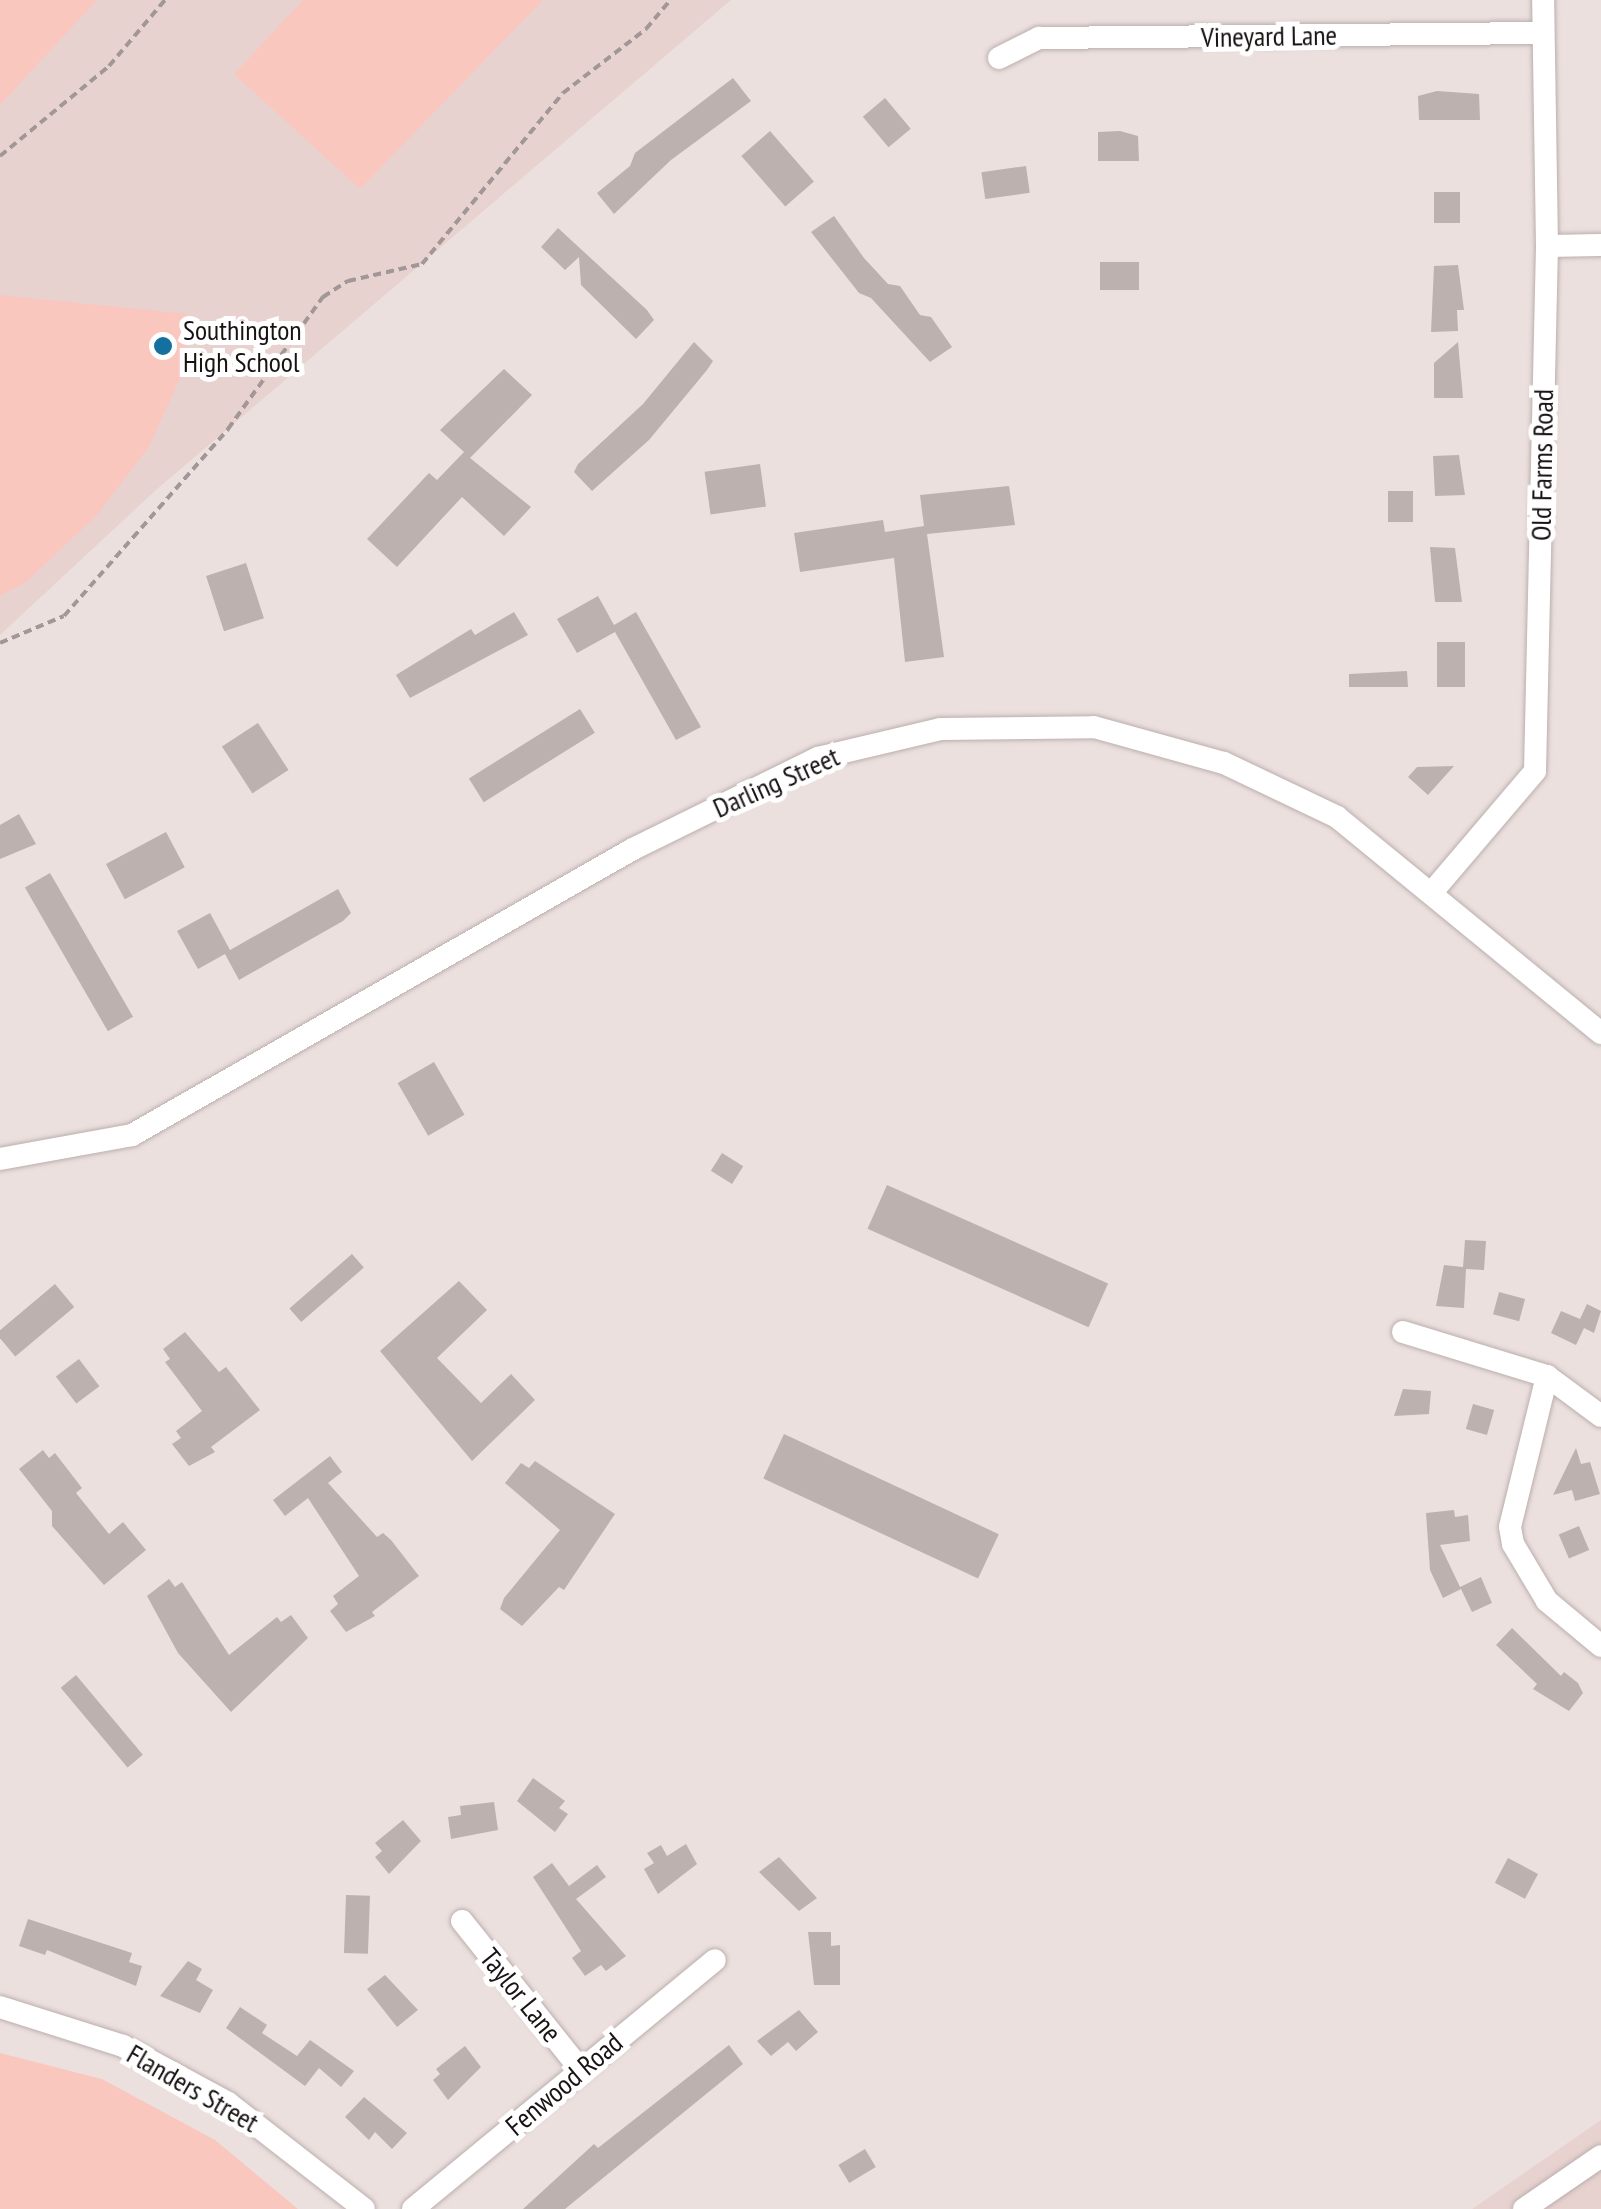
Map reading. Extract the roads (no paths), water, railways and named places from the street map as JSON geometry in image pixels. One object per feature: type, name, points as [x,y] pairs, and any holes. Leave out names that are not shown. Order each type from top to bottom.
[{"type":"street","name":"Old Farms Road","points":[[1433,891],[1536,771],[1547,246],[1543,0]]},
{"type":"street","name":"Vineyard Lane","points":[[999,58],[1039,38],[1543,33]]},
{"type":"street","points":[[1547,246],[1601,244]]},
{"type":"street","name":"Darling Street","points":[[0,1159],[132,1135],[632,849],[818,758],[940,728],[1094,727],[1224,763],[1336,816],[1433,891],[1601,1033]]},
{"type":"street","points":[[1404,1332],[1548,1376],[1601,1416]]},
{"type":"street","points":[[1548,1376],[1510,1527],[1513,1544],[1547,1602],[1601,1646]]},
{"type":"street","name":"Taylor Lane","points":[[462,1921],[581,2070]]},
{"type":"street","name":"Fenwood Road","points":[[413,2209],[715,1960]]},
{"type":"street","name":"Flanders Street","points":[[0,2007],[123,2046],[228,2103],[364,2209]]},
{"type":"street","points":[[1524,2209],[1601,2156]]},
{"type":"place","name":"Southington High School","points":[[163,346]]}]
